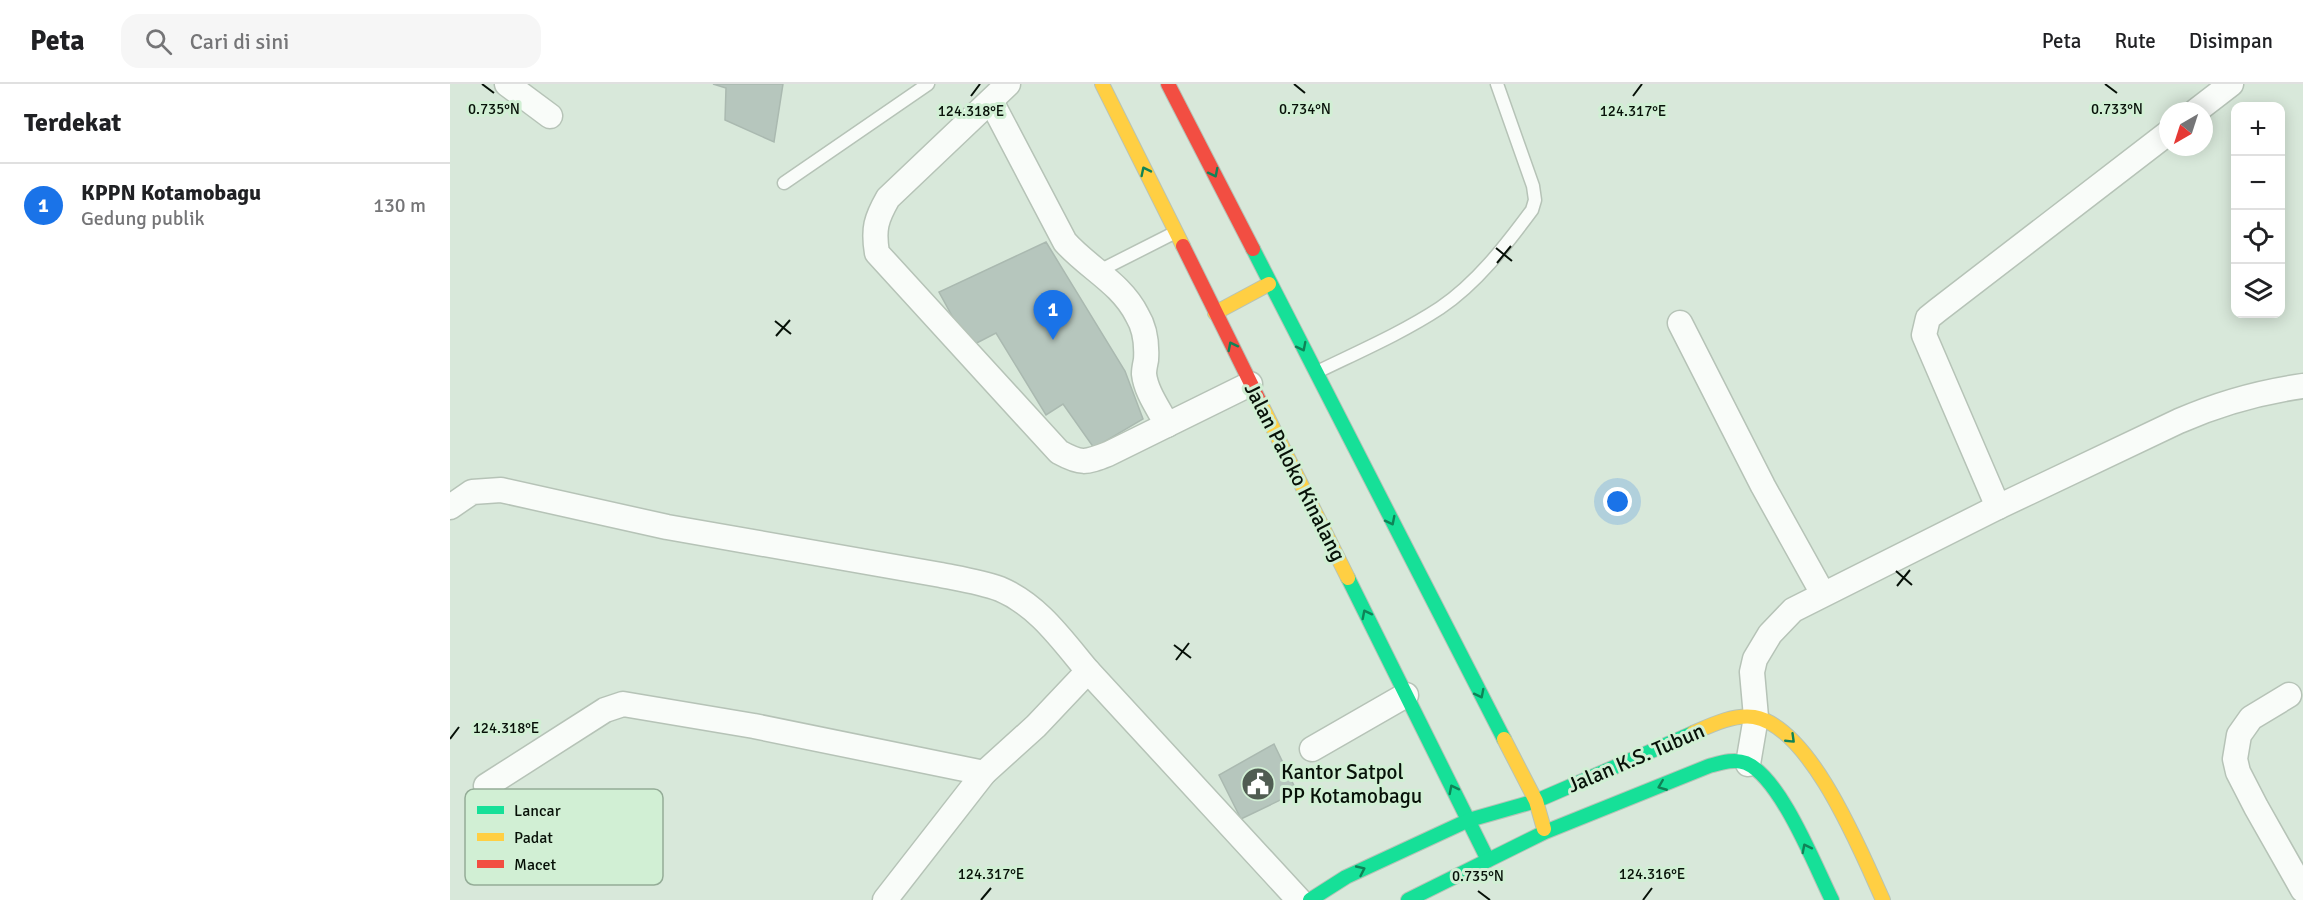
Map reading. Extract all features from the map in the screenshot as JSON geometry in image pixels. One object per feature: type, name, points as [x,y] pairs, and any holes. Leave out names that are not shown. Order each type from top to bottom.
[{"type":"main road","name":"Jalan Paloko Kinalang","points":[[1102,84],[1488,860]]},
{"type":"main road","points":[[1168,84],[1536,801],[1545,832]]},
{"type":"main road","points":[[1215,313],[1269,284]]},
{"type":"main road","points":[[1756,717],[1774,725],[1791,738],[1820,773],[1883,900]]},
{"type":"main road","name":"Jalan K.S. Tubun","points":[[1310,900],[1346,877],[1469,820],[1536,801],[1704,728],[1730,719],[1756,717]]},
{"type":"main road","name":"Jalan K.S. Tubun","points":[[1408,900],[1545,832],[1709,766],[1732,760],[1748,764]]},
{"type":"main road","points":[[1748,764],[1767,778],[1785,806],[1832,900]]},
{"type":"street","points":[[507,84],[550,116]]},
{"type":"street","points":[[1008,84],[888,198],[877,218],[874,238],[877,253],[1059,452],[1076,461],[1087,462],[1251,384]]},
{"type":"street","points":[[2208,102],[2231,84]]},
{"type":"street","points":[[991,101],[1065,242],[1079,258],[1099,271],[1128,299],[1138,316],[1144,333],[1146,386],[1167,425]]},
{"type":"street","points":[[1998,507],[1924,335],[1926,322],[1938,310],[2159,140]]},
{"type":"street","points":[[1680,323],[1763,486],[1823,594]]},
{"type":"street","points":[[1748,764],[1756,717],[1752,672],[1755,659],[1770,633],[1793,610],[1998,507],[2208,408],[2276,389],[2303,386]]},
{"type":"street","points":[[450,507],[472,492],[501,490],[668,527],[981,583],[1001,590],[1022,601],[1040,616],[1299,900]]},
{"type":"street","points":[[885,900],[984,772],[1036,726],[1088,671]]},
{"type":"street","points":[[1312,749],[1406,695]]},
{"type":"street","points":[[2289,695],[2251,717],[2239,735],[2235,759],[2238,772],[2256,807],[2303,890]]},
{"type":"street","points":[[486,786],[605,710],[623,704],[754,726],[984,772]]},
{"type":"lane","points":[[784,183],[928,84]]},
{"type":"lane","points":[[1315,373],[1378,343],[1441,307],[1472,282],[1532,210],[1533,186],[1497,84]]},
{"type":"lane","points":[[1099,271],[1175,232]]},
{"type":"building","points":[[713,84],[783,84],[774,142],[725,120],[726,88]]},
{"type":"building","points":[[1046,242],[1125,371],[1143,419],[1094,448],[1063,404],[1046,415],[996,333],[969,347],[939,292]]},
{"type":"building","name":"Kantor Satpol PP Kotamobagu","points":[[1274,744],[1297,792],[1241,819],[1219,775]]},
{"type":"traffic: fast","points":[[1253,249],[1504,739]]},
{"type":"traffic: fast","points":[[1348,578],[1488,860]]},
{"type":"traffic: fast","points":[[1310,900],[1346,877],[1469,820],[1536,801],[1693,733]]},
{"type":"traffic: fast","points":[[1408,900],[1545,832],[1709,766],[1737,761],[1746,763],[1759,772],[1772,786],[1796,824],[1832,900]]},
{"type":"traffic: slow","points":[[1102,84],[1183,246]]},
{"type":"traffic: slow","points":[[1215,313],[1269,284]]},
{"type":"traffic: slow","points":[[1260,402],[1348,578]]},
{"type":"traffic: slow","points":[[1693,733],[1715,724],[1746,716],[1775,726],[1795,743],[1832,794],[1883,900]]},
{"type":"traffic: slow","points":[[1504,739],[1536,801],[1544,829]]},
{"type":"traffic: jam","points":[[1168,84],[1253,249]]},
{"type":"traffic: jam","points":[[1183,246],[1260,402]]},
{"type":"place","name":"KPPN Kotamobagu","points":[[1053,340]]},
{"type":"place","name":"Kantor Satpol PP Kotamobagu","points":[[1258,784]]}]
